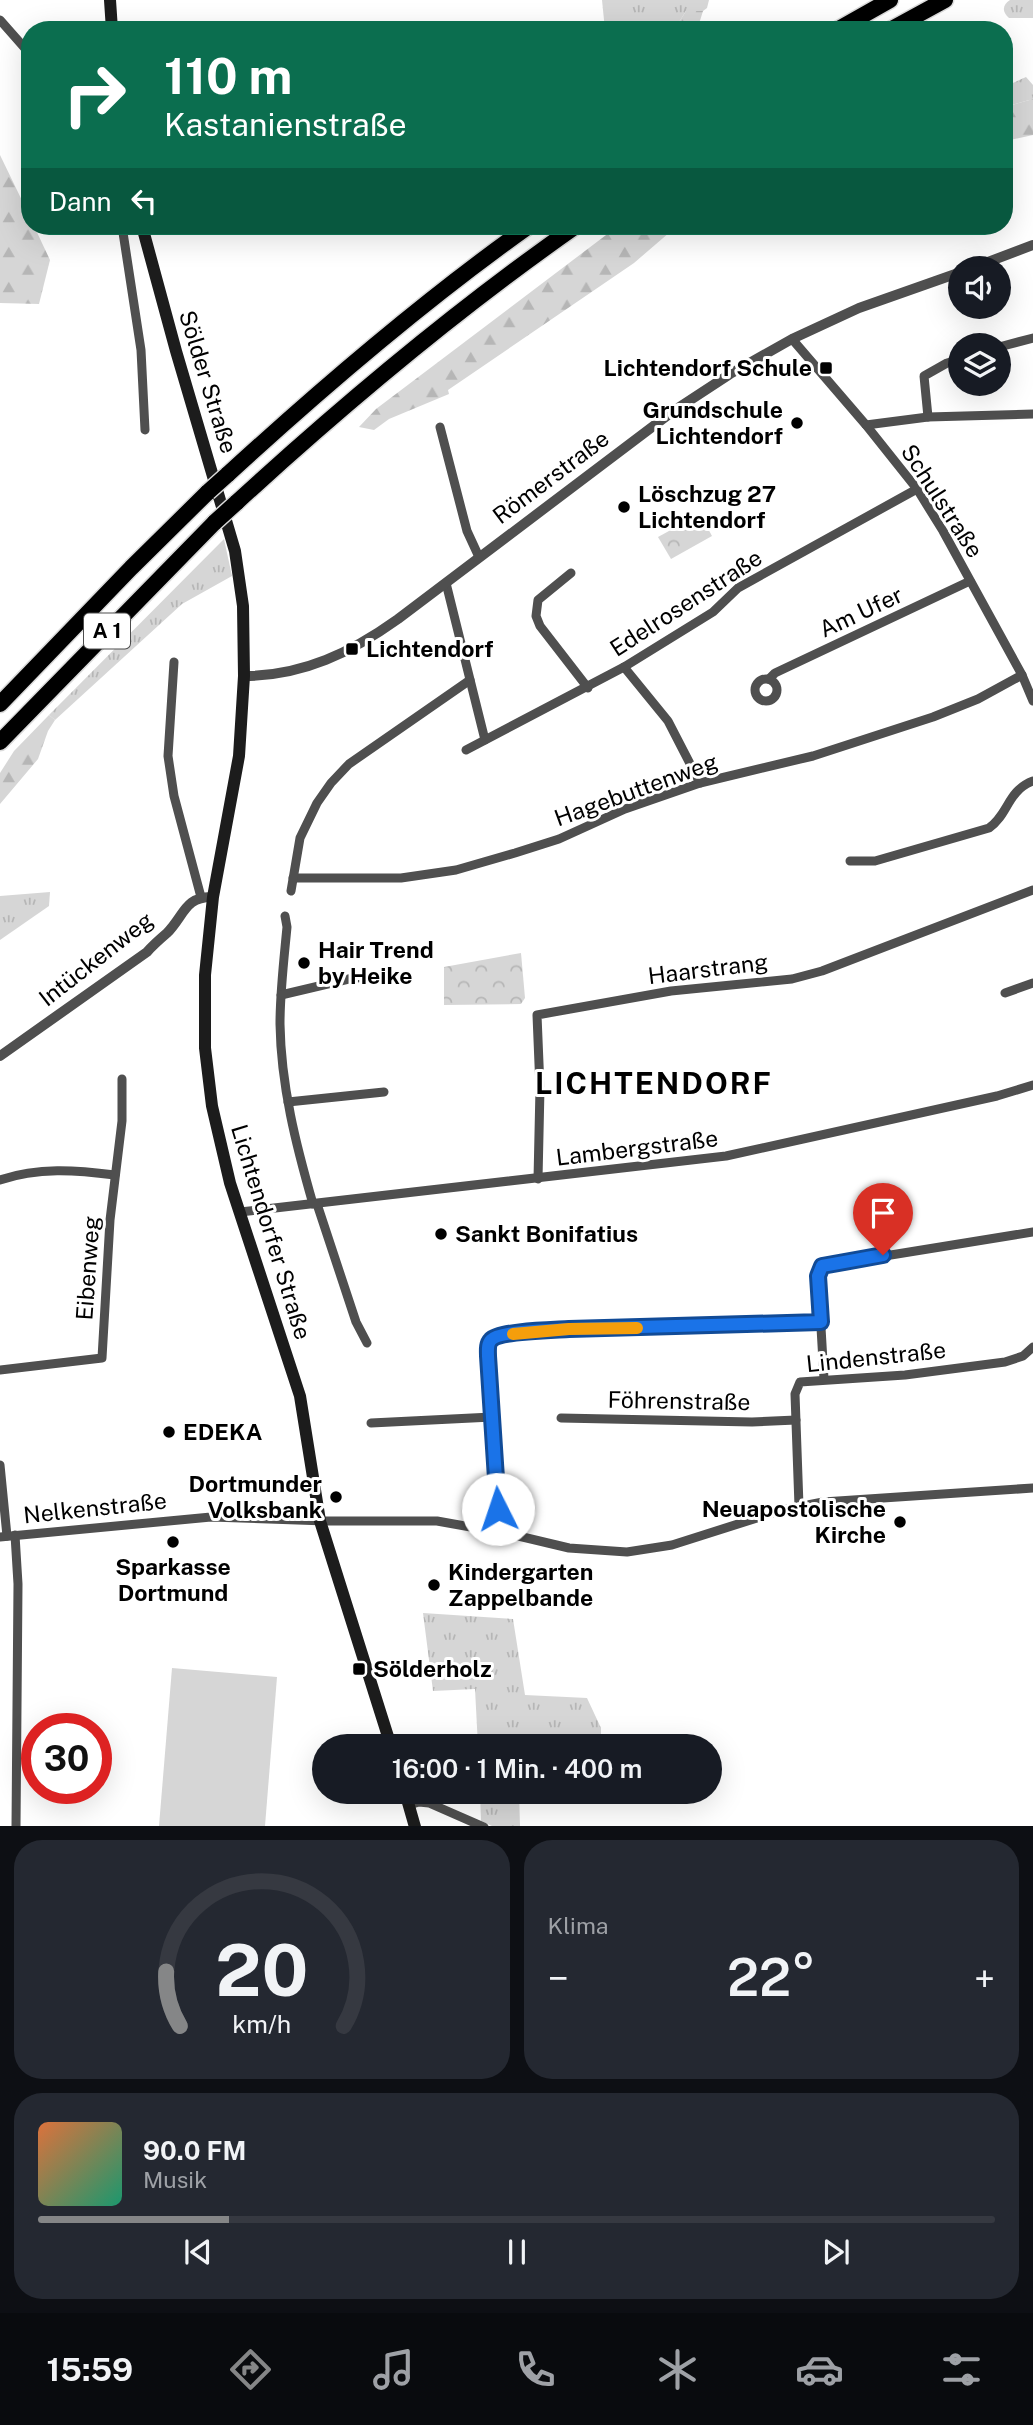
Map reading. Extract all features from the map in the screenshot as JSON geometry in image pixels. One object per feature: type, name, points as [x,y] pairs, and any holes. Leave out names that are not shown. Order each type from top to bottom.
[{"type":"highway","points":[[853,21],[890,0]]},
{"type":"highway","points":[[906,21],[945,0]]},
{"type":"highway","name":"A 1","points":[[0,704],[140,559],[310,398],[427,303],[517,235]]},
{"type":"highway","name":"A 1","points":[[0,742],[236,503],[395,363],[563,235]]},
{"type":"main road","points":[[110,0],[111,21]]},
{"type":"main road","name":"Sölder Straße","points":[[144,235],[235,551]]},
{"type":"main road","name":"Lichtendorfer Straße","points":[[235,551],[243,606],[244,676],[239,756],[207,897],[204,986],[207,1070],[217,1132],[300,1396],[320,1521],[387,1734]]},
{"type":"main road","points":[[409,1805],[415,1826]]},
{"type":"street","points":[[0,20],[21,44]]},
{"type":"street","points":[[123,235],[141,350],[145,430]]},
{"type":"street","points":[[1004,256],[1033,245]]},
{"type":"street","name":"Römerstraße","points":[[244,676],[264,676],[304,669],[330,659],[377,634],[672,412],[730,374],[792,339],[870,304],[948,277]]},
{"type":"street","points":[[1011,344],[1033,338]]},
{"type":"street","name":"Schulstraße","points":[[792,339],[917,489],[1022,675],[1033,701]]},
{"type":"street","points":[[928,418],[924,376],[948,363]]},
{"type":"street","points":[[866,425],[928,418],[1033,414]]},
{"type":"street","points":[[440,427],[467,531],[479,557]]},
{"type":"street","name":"Edelrosenstraße","points":[[466,751],[588,688],[713,612],[738,588],[917,489]]},
{"type":"street","points":[[571,573],[538,600],[536,616],[540,626],[588,688]]},
{"type":"street","name":"Am Ufer","points":[[769,679],[775,673],[970,581]]},
{"type":"street","points":[[446,583],[485,740]]},
{"type":"street","points":[[174,662],[168,756],[177,808],[207,897]]},
{"type":"street","points":[[624,667],[668,721],[700,783]]},
{"type":"street","name":"Hagebuttenweg","points":[[293,878],[401,878],[456,870],[551,841],[625,809],[700,783],[813,756],[884,734],[978,699],[1022,675]]},
{"type":"street","points":[[291,891],[300,838],[317,803],[331,783],[349,764],[470,680]]},
{"type":"street","points":[[850,862],[875,861],[989,828],[996,824],[1017,789],[1033,781]]},
{"type":"street","name":"Haarstrang","points":[[538,1179],[540,1088],[537,1015],[671,990],[792,979],[822,971],[1033,890]]},
{"type":"street","name":"Intückenweg","points":[[0,1056],[146,952],[167,932],[190,903],[207,897]]},
{"type":"street","points":[[285,916],[287,927],[280,1026],[294,1135],[356,1321],[367,1343]]},
{"type":"street","points":[[281,995],[353,978],[390,976]]},
{"type":"street","points":[[1005,993],[1033,983]]},
{"type":"street","name":"Eibenweg","points":[[0,1370],[102,1358],[110,1220],[122,1121],[122,1079]]},
{"type":"street","name":"Lambergstraße","points":[[240,1212],[726,1156],[1033,1086]]},
{"type":"street","points":[[288,1102],[384,1092]]},
{"type":"street","points":[[0,1180],[60,1170],[115,1175]]},
{"type":"street","points":[[824,1379],[818,1276],[822,1266],[1033,1232]]},
{"type":"street","points":[[494,1531],[498,1509],[488,1347],[491,1340],[498,1336],[569,1329],[821,1322]]},
{"type":"street","name":"Lindenstraße","points":[[799,1506],[794,1394],[797,1386],[807,1380],[905,1375],[1005,1362],[1023,1356],[1033,1347]]},
{"type":"street","points":[[371,1423],[492,1417]]},
{"type":"street","name":"Föhrenstraße","points":[[561,1418],[752,1422],[796,1420]]},
{"type":"street","points":[[0,1465],[8,1536],[18,1584],[16,1826]]},
{"type":"street","name":"Nelkenstraße","points":[[8,1536],[211,1517],[437,1521],[569,1548],[627,1552],[671,1545],[799,1506],[823,1502],[1033,1488]]},
{"type":"street","points":[[409,1805],[429,1803],[484,1826]]},
{"type":"green space","points":[[602,0],[709,0],[703,11],[686,11],[680,21],[604,21]]},
{"type":"green space","points":[[1010,0],[1033,0],[1033,18],[1009,18],[1004,9]]},
{"type":"green space","points":[[686,11],[703,11],[700,21],[680,21]]},
{"type":"green space","points":[[1026,77],[1033,85],[1033,99],[1013,105],[1013,83]]},
{"type":"green space","points":[[1033,99],[1033,135],[1013,139],[1013,105]]},
{"type":"green space","points":[[0,155],[21,198],[21,235],[38,235],[50,260],[39,304],[0,303]]},
{"type":"green space","points":[[606,235],[667,235],[634,263],[448,390],[449,394],[389,419],[374,430],[359,427],[376,409]]},
{"type":"green space","points":[[700,514],[712,536],[671,559],[658,537]]},
{"type":"green space","points":[[224,539],[232,576],[182,604],[55,720],[49,715]]},
{"type":"green space","points":[[49,715],[55,720],[38,759],[0,804],[0,773],[14,751]]},
{"type":"green space","points":[[50,892],[49,906],[0,940],[0,896]]},
{"type":"green space","points":[[521,953],[525,998],[521,1004],[444,1005],[444,967]]},
{"type":"green space","points":[[423,1613],[513,1619],[525,1695],[587,1698],[601,1728],[601,1734],[477,1734],[475,1689],[433,1691]]},
{"type":"green space","points":[[172,1668],[277,1677],[265,1826],[159,1826]]},
{"type":"green space","points":[[480,1804],[519,1804],[520,1826],[492,1826],[481,1821]]},
{"type":"slow traffic","points":[[513,1334],[569,1329],[637,1328]]},
{"type":"place","name":"Lichtendorf Schule","points":[[826,368]]},
{"type":"place","name":"Grundschule Lichtendorf","points":[[797,423]]},
{"type":"place","name":"Löschzug 27 Lichtendorf","points":[[624,507]]},
{"type":"place","name":"Lichtendorf","points":[[352,649]]},
{"type":"place","name":"Hair Trend by Heike","points":[[304,963]]},
{"type":"place","name":"Sankt Bonifatius","points":[[441,1234]]},
{"type":"place","name":"EDEKA","points":[[169,1432]]},
{"type":"place","name":"Dortmunder Volksbank","points":[[336,1497]]},
{"type":"place","name":"Neuapostolische Kirche","points":[[900,1522]]},
{"type":"place","name":"Sparkasse Dortmund","points":[[173,1542]]},
{"type":"place","name":"Kindergarten Zappelbande","points":[[434,1585]]},
{"type":"place","name":"Sölderholz","points":[[359,1669]]},
{"type":"district","name":"LICHTENDORF","points":[[654,1084]]},
{"type":"route","points":[[498,1509],[488,1356],[491,1340],[498,1336],[569,1329],[821,1322],[818,1276],[822,1266],[883,1255]]}]
